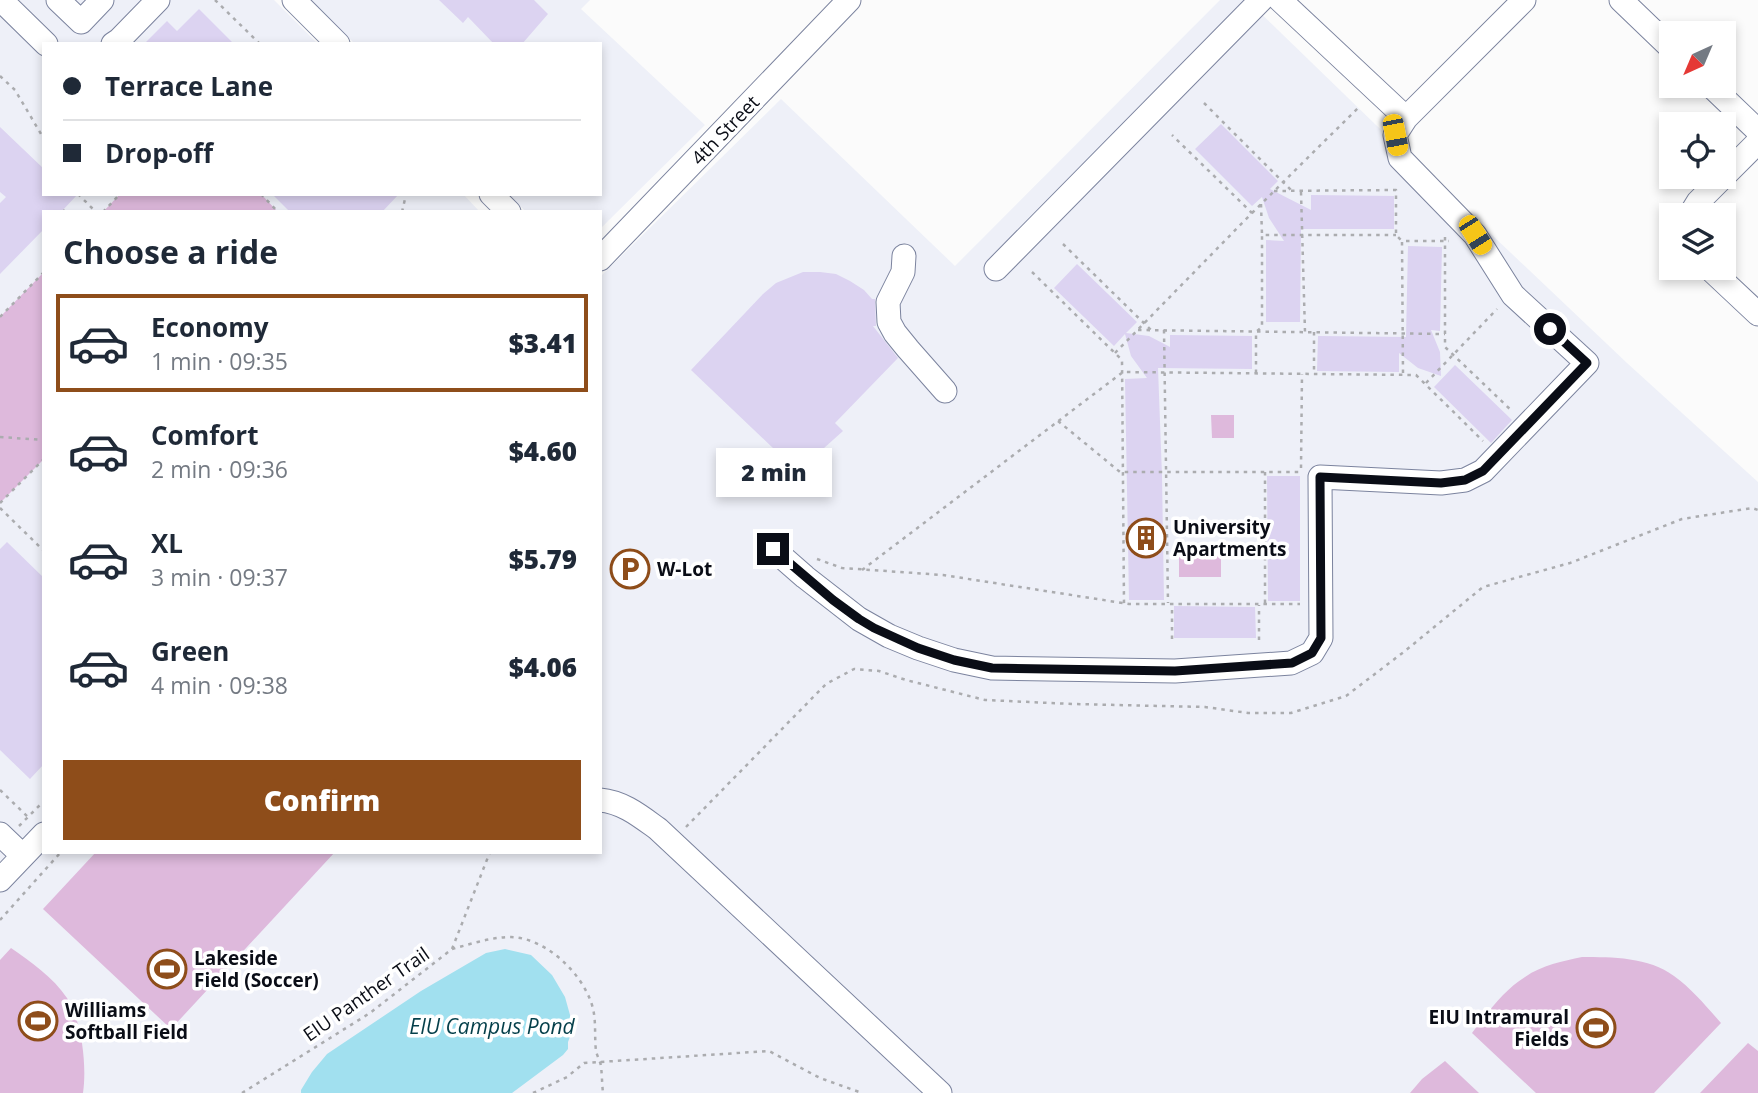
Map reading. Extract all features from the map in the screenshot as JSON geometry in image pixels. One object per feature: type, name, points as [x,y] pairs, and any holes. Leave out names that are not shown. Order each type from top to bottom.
[{"type":"street","points":[[1,0],[44,42]]},
{"type":"street","points":[[58,0],[108,42]]},
{"type":"street","points":[[81,22],[102,0]]},
{"type":"street","points":[[116,42],[158,0]]},
{"type":"street","points":[[294,0],[336,42]]},
{"type":"street","name":"4th Street","points":[[602,257],[849,0]]},
{"type":"street","points":[[996,269],[1261,0]]},
{"type":"street","points":[[1280,0],[1406,118]]},
{"type":"street","points":[[773,549],[833,600],[889,636],[954,660],[992,668],[1175,671],[1292,663],[1312,653],[1321,638],[1320,477],[1441,483],[1465,480],[1483,471],[1587,363],[1513,295],[1475,235],[1400,159],[1395,135],[1406,118],[1524,0]]},
{"type":"street","points":[[1621,0],[1659,36]]},
{"type":"street","points":[[1724,98],[1758,131]]},
{"type":"street","points":[[1736,163],[1758,142]]},
{"type":"street","points":[[1697,203],[1710,189]]},
{"type":"street","points":[[493,196],[507,210]]},
{"type":"street","points":[[904,256],[903,272],[888,302],[889,322],[908,349],[945,391]]},
{"type":"street","points":[[1722,280],[1758,314]]},
{"type":"street","points":[[602,800],[627,808],[658,829],[940,1093]]},
{"type":"street","points":[[0,880],[23,856],[36,825]]},
{"type":"street","points":[[7,833],[23,856]]},
{"type":"path","points":[[215,0],[258,42]]},
{"type":"path","points":[[0,76],[15,90],[42,136]]},
{"type":"path","points":[[1204,103],[1292,191]]},
{"type":"path","points":[[1115,353],[1358,108]]},
{"type":"path","points":[[1172,135],[1252,213]]},
{"type":"path","points":[[1274,191],[1396,190],[1396,235]]},
{"type":"path","points":[[1301,191],[1305,332]]},
{"type":"path","points":[[80,196],[94,210]]},
{"type":"path","points":[[105,210],[118,196]]},
{"type":"path","points":[[263,196],[276,210]]},
{"type":"path","points":[[1256,332],[1262,327],[1261,204]]},
{"type":"path","points":[[1262,235],[1396,235],[1402,241],[1403,374]]},
{"type":"path","points":[[1402,241],[1447,239],[1445,347],[1527,425]]},
{"type":"path","points":[[1063,244],[1151,330]]},
{"type":"path","points":[[1032,272],[1122,360],[1124,604]]},
{"type":"path","points":[[1,313],[42,274]]},
{"type":"path","points":[[1425,384],[1497,309]]},
{"type":"path","points":[[1138,330],[1445,334]]},
{"type":"path","points":[[1164,330],[1172,639]]},
{"type":"path","points":[[1256,332],[1256,373]]},
{"type":"path","points":[[1314,332],[1314,374]]},
{"type":"path","points":[[862,570],[1122,372],[1416,375],[1497,456]]},
{"type":"path","points":[[1058,421],[1120,472],[1301,472]]},
{"type":"path","points":[[0,437],[42,440]]},
{"type":"path","points":[[42,461],[0,506],[42,549]]},
{"type":"path","points":[[1265,472],[1265,604]]},
{"type":"path","points":[[814,558],[842,568],[943,575],[1124,604],[1304,604]]},
{"type":"path","points":[[1259,604],[1259,640]]},
{"type":"path","points":[[0,790],[36,825]]},
{"type":"path","points":[[36,825],[42,807]]},
{"type":"path","points":[[7,833],[36,825]]},
{"type":"path","points":[[0,920],[59,854]]},
{"type":"path","name":"EIU Panther Trail","points":[[242,1093],[370,1013],[452,949],[490,854]]},
{"type":"path","points":[[452,949],[511,937],[533,941],[554,953],[577,977],[591,1002],[597,1031],[596,1053],[601,1063],[603,1093]]},
{"type":"path","points":[[533,1093],[566,1077],[584,1063],[769,1051],[820,1078],[862,1093]]},
{"type":"shaded area","points":[[0,0],[274,0],[316,42],[42,42],[42,196],[465,196],[478,210],[42,210],[42,854],[602,854],[602,275],[781,99],[955,266],[1220,0],[1247,0],[1627,363],[1758,482],[1758,1093],[0,1093]]},
{"type":"shaded area","points":[[310,0],[590,0],[581,9],[705,125],[602,227],[602,210],[524,210],[511,196],[602,196],[602,42],[353,42]]},
{"type":"shaded area","points":[[118,196],[263,196],[276,210],[105,210]]},
{"type":"shaded area","points":[[42,274],[42,461],[0,503],[0,317]]},
{"type":"shaded area","points":[[1211,415],[1234,415],[1234,438],[1212,438]]},
{"type":"shaded area","points":[[1179,555],[1221,555],[1221,577],[1179,577]]},
{"type":"shaded area","name":"Lakeside Field (Soccer)","points":[[94,854],[333,854],[171,1029],[43,909]]},
{"type":"shaded area","name":"Williams Softball Field","points":[[11,948],[48,977],[61,990],[72,1008],[82,1044],[83,1093],[0,1093],[0,960]]},
{"type":"shaded area","name":"EIU Intramural Fields","points":[[1582,957],[1630,959],[1664,970],[1687,986],[1721,1023],[1654,1093],[1536,1093],[1472,1033],[1517,982],[1545,966]]},
{"type":"shaded area","points":[[1748,1043],[1758,1051],[1758,1093],[1700,1093]]},
{"type":"shaded area","name":"EIU Intramural Fields","points":[[1445,1061],[1479,1093],[1410,1093],[1422,1079]]},
{"type":"water","name":"EIU Campus Pond","points":[[505,949],[531,955],[552,975],[565,997],[571,1034],[568,1049],[563,1055],[512,1093],[301,1093],[312,1072],[327,1054],[421,991],[486,953]]},
{"type":"building","points":[[439,0],[534,0],[548,14],[524,42],[492,42],[468,17],[463,23]]},
{"type":"building","points":[[199,9],[232,42],[146,42],[167,21],[177,31]]},
{"type":"building","points":[[1221,124],[1278,181],[1270,189],[1311,210],[1311,195],[1394,196],[1394,229],[1301,229],[1300,322],[1266,322],[1266,240],[1284,241],[1269,218],[1262,197],[1252,206],[1195,149]]},
{"type":"building","points":[[0,127],[42,167],[42,196],[76,196],[63,210],[42,210],[42,231],[0,274],[0,203],[6,197],[0,192]]},
{"type":"building","points":[[274,196],[397,196],[384,210],[288,210]]},
{"type":"building","points":[[1408,246],[1442,247],[1440,331],[1431,330],[1440,352],[1441,376],[1418,368],[1399,353],[1399,372],[1317,371],[1318,336],[1406,337]]},
{"type":"building","points":[[1077,264],[1137,322],[1126,333],[1149,336],[1170,347],[1170,335],[1252,336],[1252,369],[1158,368],[1164,600],[1129,600],[1125,379],[1147,378],[1131,356],[1125,334],[1114,346],[1054,288]]},
{"type":"building","points":[[803,272],[836,274],[875,299],[876,326],[873,326],[898,358],[835,423],[843,431],[796,470],[691,370],[763,294],[776,283]]},
{"type":"building","points":[[1455,365],[1512,420],[1491,443],[1434,387]]},
{"type":"building","name":"University Apartments","points":[[1267,476],[1300,476],[1300,601],[1268,601]]},
{"type":"building","points":[[7,542],[42,576],[42,766],[30,779],[0,750],[0,549]]},
{"type":"building","name":"University Apartments","points":[[1174,606],[1255,607],[1256,638],[1174,638]]},
{"type":"place","name":"University Apartments","points":[[1146,538]]},
{"type":"place","name":"W-Lot","points":[[630,569]]},
{"type":"place","name":"Lakeside Field (Soccer)","points":[[167,969]]},
{"type":"place","name":"Williams Softball Field","points":[[38,1021]]},
{"type":"place","name":"EIU Intramural Fields","points":[[1596,1028]]},
{"type":"route","points":[[773,549],[859,619],[889,636],[954,660],[992,668],[1175,671],[1292,663],[1312,653],[1321,638],[1320,477],[1441,483],[1465,480],[1483,471],[1587,363],[1550,329]]}]
